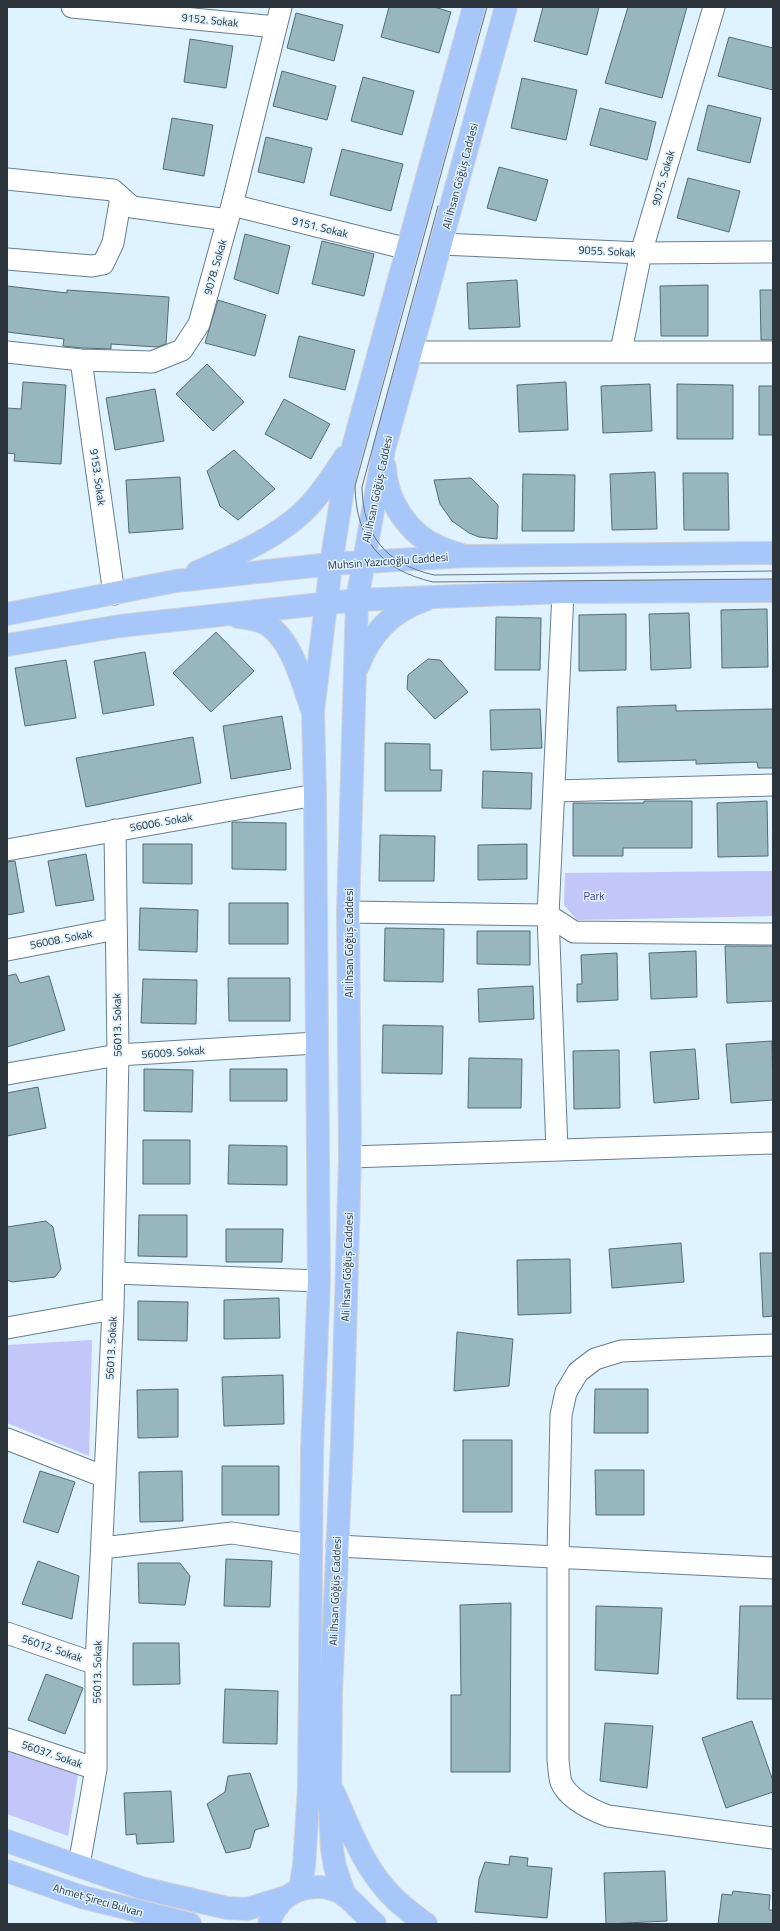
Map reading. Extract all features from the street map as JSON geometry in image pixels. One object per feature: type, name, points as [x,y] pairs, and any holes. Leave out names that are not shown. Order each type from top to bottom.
[{"type":"main road","name":"Ali İhsan Göğüş Caddesi","points":[[293,1893],[304,1866],[309,1787],[312,1450],[319,1281],[313,711],[331,564],[345,476],[474,7]]},
{"type":"main road","name":"Ali İhsan Göğüş Caddesi","points":[[355,1909],[335,1868],[332,1849],[330,1784],[331,1692],[350,1157],[348,912],[357,600],[384,449],[506,7]]},
{"type":"main road","points":[[176,580],[230,558],[275,534],[308,507],[329,481],[354,444]]},
{"type":"main road","points":[[384,449],[385,479],[395,507],[413,530],[438,547],[466,556]]},
{"type":"main road","name":"Muhsin Yazıcıoğlu Caddesi","points":[[7,614],[114,594],[176,580],[331,564],[466,556],[773,553]]},
{"type":"main road","points":[[7,645],[120,626],[357,600],[438,595],[563,592],[773,591]]},
{"type":"main road","points":[[354,674],[366,646],[385,623],[409,605],[438,595]]},
{"type":"main road","points":[[227,614],[263,622],[283,639],[296,663],[313,711]]},
{"type":"main road","points":[[330,1784],[351,1831],[378,1879],[394,1899],[426,1924]]},
{"type":"main road","points":[[7,1841],[80,1865],[142,1888],[227,1908],[247,1909],[316,1886],[332,1889],[375,1924]]},
{"type":"main road","name":"Ahmet Şireci Bulvarı","points":[[7,1871],[82,1897],[190,1924]]},
{"type":"main road","points":[[269,1924],[275,1909],[293,1893]]},
{"type":"street","name":"9152. Sokak","points":[[72,7],[276,27]]},
{"type":"street","name":"9078. Sokak","points":[[7,352],[81,360],[152,362],[182,350],[199,324],[230,212],[281,7]]},
{"type":"street","name":"9075. Sokak","points":[[621,352],[642,253],[714,7]]},
{"type":"street","name":"9151. Sokak","points":[[7,179],[113,190],[132,208],[230,212],[408,249]]},
{"type":"street","points":[[7,259],[92,266],[103,264],[113,243],[121,197]]},
{"type":"street","name":"9055. Sokak","points":[[441,244],[642,253],[773,252]]},
{"type":"street","points":[[412,352],[773,352]]},
{"type":"street","name":"9153. Sokak","points":[[81,360],[114,594]]},
{"type":"street","points":[[557,1150],[548,915],[563,592]]},
{"type":"street","points":[[554,791],[773,785]]},
{"type":"street","name":"56006. Sokak","points":[[7,850],[315,795]]},
{"type":"street","name":"56013. Sokak","points":[[80,1865],[96,1769],[96,1664],[113,1309],[118,1055],[115,830]]},
{"type":"street","points":[[348,912],[548,915],[574,932],[773,934]]},
{"type":"street","name":"56008. Sokak","points":[[7,950],[116,929]]},
{"type":"street","name":"56009. Sokak","points":[[7,1074],[118,1055],[316,1043]]},
{"type":"street","points":[[350,1157],[773,1143]]},
{"type":"street","points":[[114,1273],[319,1281]]},
{"type":"street","points":[[7,1328],[113,1309]]},
{"type":"street","points":[[773,1345],[621,1351],[595,1359],[578,1372],[566,1392],[561,1415],[558,1557],[558,1760],[561,1782],[573,1797],[588,1808],[608,1816],[773,1838]]},
{"type":"street","points":[[7,1440],[105,1477]]},
{"type":"street","points":[[102,1548],[232,1533],[311,1545]]},
{"type":"street","points":[[337,1546],[773,1568]]},
{"type":"street","name":"56012. Sokak","points":[[7,1633],[96,1664]]},
{"type":"street","name":"56037. Sokak","points":[[7,1738],[96,1769]]},
{"type":"green space","name":"Park","points":[[773,871],[773,916],[577,920],[564,905],[565,873]]},
{"type":"green space","points":[[92,1340],[89,1456],[7,1423],[7,1345]]},
{"type":"green space","points":[[7,1751],[78,1775],[68,1836],[7,1814]]},
{"type":"building","points":[[389,7],[434,7],[451,12],[439,53],[381,37]]},
{"type":"building","points":[[543,7],[599,7],[587,55],[534,41]]},
{"type":"building","points":[[628,7],[687,7],[662,98],[605,83]]},
{"type":"building","points":[[296,13],[343,25],[334,61],[287,48]]},
{"type":"building","points":[[729,37],[773,48],[773,90],[718,76]]},
{"type":"building","points":[[190,39],[233,46],[226,88],[184,82]]},
{"type":"building","points":[[282,71],[336,86],[327,120],[273,106]]},
{"type":"building","points":[[363,77],[414,91],[402,135],[351,121]]},
{"type":"building","points":[[522,78],[577,90],[566,140],[511,128]]},
{"type":"building","points":[[708,105],[761,118],[750,163],[697,150]]},
{"type":"building","points":[[600,108],[656,122],[647,160],[590,145]]},
{"type":"building","points":[[172,118],[213,125],[204,176],[163,169]]},
{"type":"building","points":[[266,137],[312,148],[304,183],[258,172]]},
{"type":"building","points":[[342,149],[403,164],[391,211],[330,195]]},
{"type":"building","points":[[499,167],[548,180],[536,221],[487,208]]},
{"type":"building","points":[[688,178],[740,191],[729,232],[677,218]]},
{"type":"building","points":[[245,234],[290,246],[278,294],[234,279]]},
{"type":"building","points":[[322,241],[374,254],[364,296],[312,284]]},
{"type":"building","points":[[517,280],[520,327],[469,329],[467,283]]},
{"type":"building","points":[[708,285],[708,336],[661,336],[660,286]]},
{"type":"building","points":[[7,286],[67,293],[67,290],[169,297],[166,344],[157,347],[111,344],[111,349],[82,348],[63,346],[64,339],[7,332]]},
{"type":"building","points":[[760,290],[773,290],[773,340],[761,340]]},
{"type":"building","points":[[218,300],[266,315],[255,356],[205,343]]},
{"type":"building","points":[[299,336],[355,350],[345,390],[289,377]]},
{"type":"building","points":[[207,364],[244,402],[213,431],[176,394]]},
{"type":"building","points":[[23,382],[66,385],[61,464],[14,461],[15,454],[7,453],[7,408],[21,409]]},
{"type":"building","points":[[566,382],[568,430],[519,432],[517,385]]},
{"type":"building","points":[[650,384],[652,431],[603,433],[601,386]]},
{"type":"building","points":[[677,384],[733,385],[733,439],[677,439]]},
{"type":"building","points":[[759,386],[773,386],[773,435],[759,435]]},
{"type":"building","points":[[155,389],[164,441],[115,450],[106,398]]},
{"type":"building","points":[[284,399],[330,424],[311,459],[265,434]]},
{"type":"building","points":[[234,450],[275,489],[238,520],[220,506],[207,471]]},
{"type":"building","points":[[655,472],[657,529],[612,530],[610,474]]},
{"type":"building","points":[[683,473],[728,473],[729,530],[684,530]]},
{"type":"building","points":[[523,474],[575,475],[574,531],[522,531]]},
{"type":"building","points":[[180,477],[183,529],[129,533],[126,480]]},
{"type":"building","points":[[471,478],[498,505],[497,539],[479,537],[469,533],[452,521],[440,504],[434,480]]},
{"type":"building","points":[[767,609],[768,667],[722,668],[721,610]]},
{"type":"building","points":[[689,613],[691,668],[651,670],[649,614]]},
{"type":"building","points":[[626,614],[626,670],[579,671],[579,615]]},
{"type":"building","points":[[496,617],[541,618],[540,670],[495,670]]},
{"type":"building","points":[[216,632],[254,671],[211,712],[173,673]]},
{"type":"building","points":[[145,652],[154,705],[103,714],[94,661]]},
{"type":"building","points":[[428,659],[440,660],[468,692],[435,719],[407,689],[408,675]]},
{"type":"building","points":[[66,660],[76,718],[25,726],[15,668]]},
{"type":"building","points":[[676,705],[676,711],[773,709],[773,768],[758,768],[757,762],[696,764],[696,760],[618,762],[617,707]]},
{"type":"building","points":[[540,709],[542,748],[491,750],[490,710]]},
{"type":"building","points":[[282,716],[291,769],[231,779],[223,726]]},
{"type":"building","points":[[193,737],[201,783],[86,807],[76,758]]},
{"type":"building","points":[[385,743],[430,744],[430,770],[442,770],[441,791],[385,791]]},
{"type":"building","points":[[483,771],[532,773],[531,809],[482,808]]},
{"type":"building","points":[[644,801],[692,801],[692,848],[623,848],[623,856],[573,856],[573,803],[644,803]]},
{"type":"building","points":[[767,801],[768,856],[718,857],[717,803]]},
{"type":"building","points":[[232,822],[286,823],[286,870],[232,869]]},
{"type":"building","points":[[380,835],[435,836],[434,881],[379,881]]},
{"type":"building","points":[[143,844],[192,844],[192,884],[143,883]]},
{"type":"building","points":[[527,844],[527,879],[478,880],[478,845]]},
{"type":"building","points":[[86,854],[94,900],[56,906],[48,861]]},
{"type":"building","points":[[15,861],[24,912],[7,915],[7,862]]},
{"type":"building","points":[[229,903],[288,903],[288,944],[229,944]]},
{"type":"building","points":[[140,908],[198,910],[197,952],[139,950]]},
{"type":"building","points":[[385,928],[444,929],[443,982],[384,981]]},
{"type":"building","points":[[477,931],[530,931],[530,965],[477,964]]},
{"type":"building","points":[[725,946],[773,946],[773,1001],[727,1003]]},
{"type":"building","points":[[696,951],[697,997],[651,999],[649,953]]},
{"type":"building","points":[[617,953],[618,1000],[577,1002],[577,984],[582,984],[581,955]]},
{"type":"building","points":[[16,974],[20,983],[49,976],[65,1030],[7,1047],[7,976]]},
{"type":"building","points":[[228,978],[290,978],[290,1021],[229,1021]]},
{"type":"building","points":[[143,979],[197,980],[196,1024],[141,1023]]},
{"type":"building","points":[[533,986],[534,1019],[479,1022],[478,989]]},
{"type":"building","points":[[383,1025],[443,1026],[442,1074],[382,1073]]},
{"type":"building","points":[[772,1041],[773,1100],[731,1103],[726,1044]]},
{"type":"building","points":[[695,1049],[699,1099],[654,1103],[650,1052]]},
{"type":"building","points":[[619,1050],[620,1108],[574,1109],[573,1051]]},
{"type":"building","points":[[469,1058],[522,1059],[521,1108],[468,1108]]},
{"type":"building","points":[[144,1069],[193,1070],[192,1112],[144,1111]]},
{"type":"building","points":[[230,1069],[287,1069],[287,1101],[230,1101]]},
{"type":"building","points":[[38,1087],[46,1128],[7,1136],[7,1093]]},
{"type":"building","points":[[143,1140],[190,1140],[190,1184],[143,1184]]},
{"type":"building","points":[[229,1145],[287,1146],[287,1185],[228,1184]]},
{"type":"building","points":[[139,1215],[187,1215],[187,1257],[138,1256]]},
{"type":"building","points":[[46,1221],[53,1227],[61,1269],[55,1277],[12,1282],[7,1280],[7,1227]]},
{"type":"building","points":[[226,1229],[283,1229],[282,1262],[226,1262]]},
{"type":"building","points":[[681,1243],[684,1282],[612,1288],[609,1249]]},
{"type":"building","points":[[760,1253],[773,1253],[773,1316],[763,1317]]},
{"type":"building","points":[[570,1259],[571,1313],[518,1315],[517,1260]]},
{"type":"building","points":[[279,1298],[280,1338],[224,1339],[224,1300]]},
{"type":"building","points":[[138,1301],[188,1302],[187,1341],[138,1340]]},
{"type":"building","points":[[457,1332],[513,1339],[509,1386],[454,1391]]},
{"type":"building","points":[[283,1375],[284,1424],[224,1426],[222,1377]]},
{"type":"building","points":[[178,1389],[178,1437],[138,1438],[137,1390]]},
{"type":"building","points":[[595,1389],[648,1389],[648,1433],[594,1433]]},
{"type":"building","points":[[463,1440],[512,1440],[512,1512],[463,1512]]},
{"type":"building","points":[[222,1466],[279,1466],[279,1515],[222,1515]]},
{"type":"building","points":[[595,1470],[644,1470],[644,1515],[596,1515]]},
{"type":"building","points":[[40,1471],[75,1482],[58,1533],[23,1522]]},
{"type":"building","points":[[182,1471],[183,1521],[140,1522],[139,1472]]},
{"type":"building","points":[[226,1559],[272,1561],[270,1607],[224,1606]]},
{"type":"building","points":[[38,1561],[79,1576],[72,1619],[22,1604]]},
{"type":"building","points":[[138,1563],[180,1563],[190,1576],[185,1605],[139,1603]]},
{"type":"building","points":[[511,1603],[510,1772],[451,1772],[451,1695],[461,1695],[460,1605]]},
{"type":"building","points":[[596,1606],[662,1608],[658,1674],[595,1670]]},
{"type":"building","points":[[740,1606],[773,1606],[773,1699],[737,1699]]},
{"type":"building","points":[[133,1643],[179,1643],[180,1684],[133,1685]]},
{"type":"building","points":[[46,1674],[83,1688],[65,1734],[28,1720]]},
{"type":"building","points":[[225,1689],[278,1691],[277,1744],[223,1743]]},
{"type":"building","points":[[752,1721],[773,1781],[773,1792],[726,1808],[702,1738]]},
{"type":"building","points":[[605,1723],[653,1726],[647,1788],[600,1781]]},
{"type":"building","points":[[250,1773],[269,1826],[255,1830],[250,1848],[226,1853],[207,1804],[225,1792],[228,1776]]},
{"type":"building","points":[[171,1791],[174,1842],[137,1844],[136,1834],[126,1835],[124,1793]]},
{"type":"building","points":[[510,1856],[528,1858],[527,1866],[552,1868],[547,1918],[475,1912],[479,1879],[485,1862],[509,1865]]},
{"type":"building","points":[[665,1871],[667,1921],[606,1924],[604,1873]]},
{"type":"building","points":[[733,1891],[770,1895],[769,1910],[773,1910],[773,1924],[718,1924],[722,1894],[732,1895]]},
{"type":"tram line","points":[[487,7],[355,486],[360,522],[366,537],[375,550],[386,561],[399,570],[415,577],[433,582],[773,579]]},
{"type":"tram line","points":[[438,206],[362,487],[363,504],[367,520],[380,545],[390,555],[403,564],[434,575],[773,571]]}]
